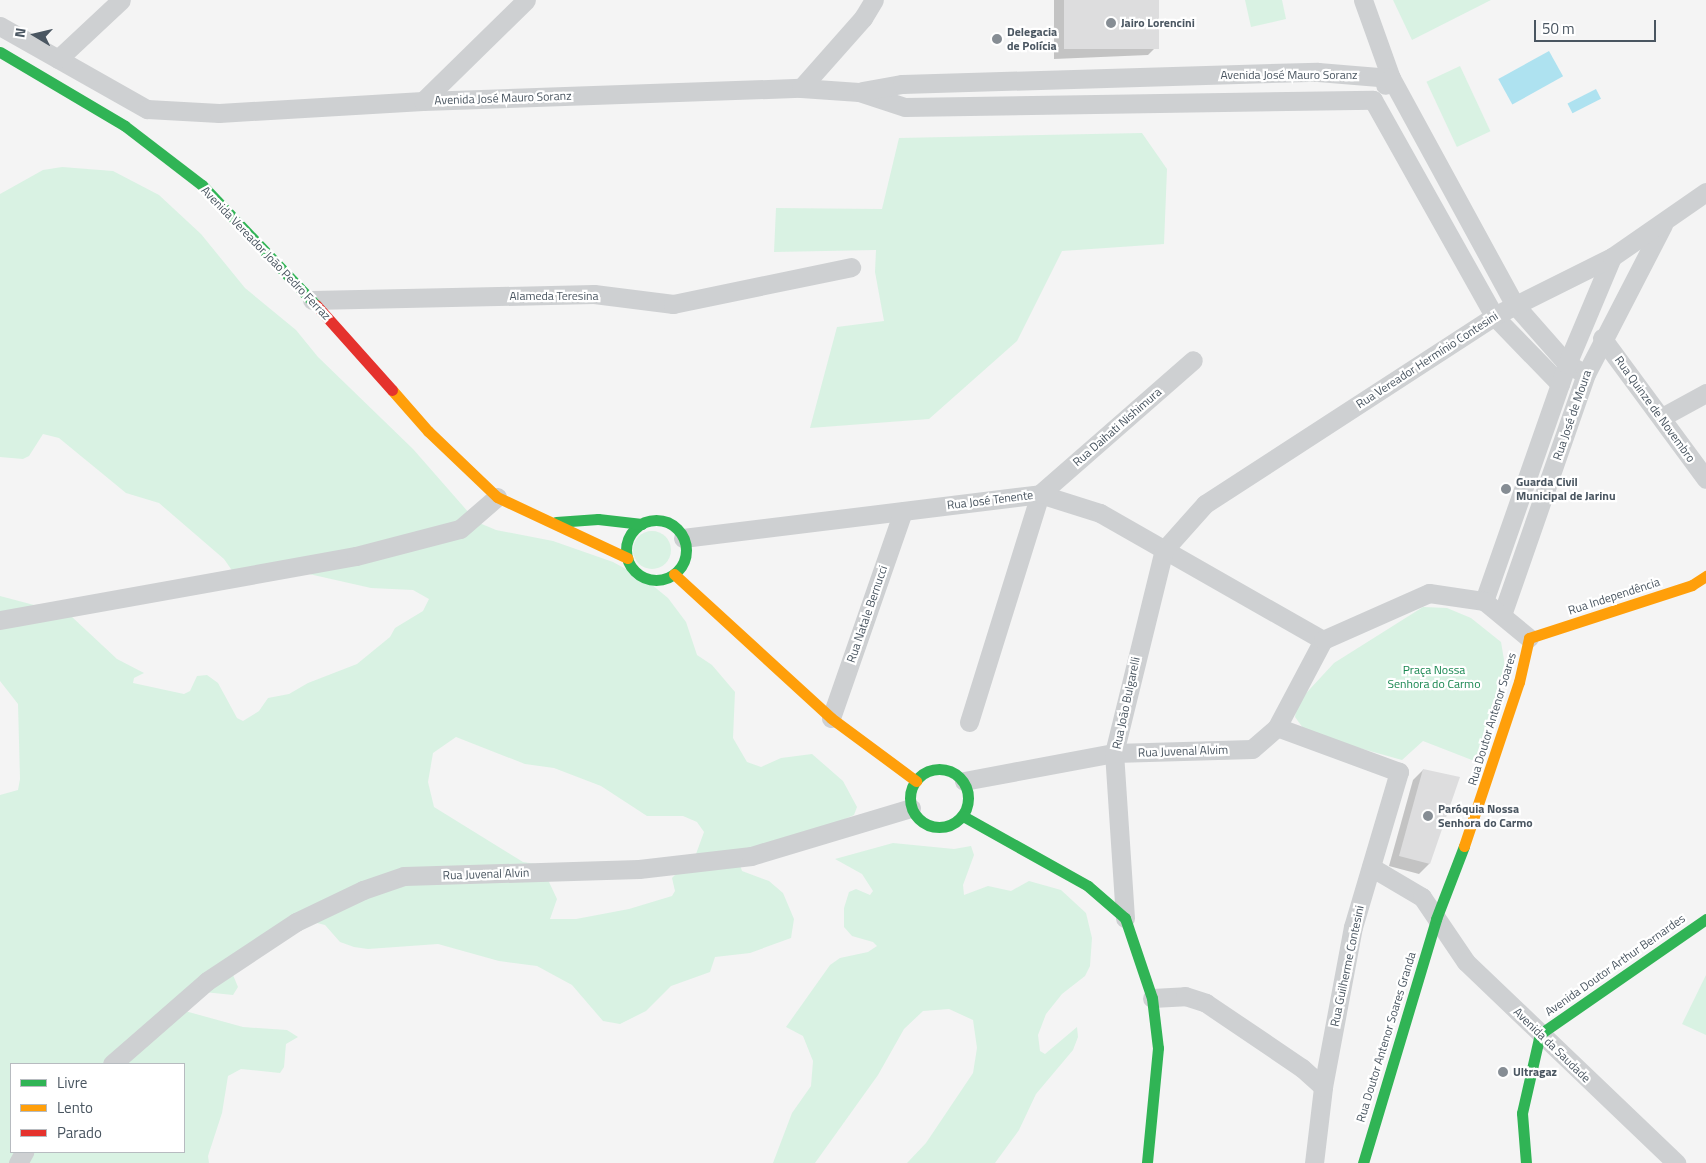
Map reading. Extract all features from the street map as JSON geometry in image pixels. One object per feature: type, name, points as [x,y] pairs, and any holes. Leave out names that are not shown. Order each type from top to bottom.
[{"type":"main road","name":"Avenida Vereador João Pedro Ferraz","points":[[0,52],[125,126],[202,185],[312,300],[428,431],[497,497],[556,522],[627,558]]},
{"type":"main road","name":"Avenida Vereador João Pedro Ferraz","points":[[556,522],[598,519],[642,524]]},
{"type":"main road","points":[[651,521],[670,524],[683,538],[685,558],[674,574],[666,579],[647,579],[638,574],[627,558],[628,539],[642,524],[651,521]]},
{"type":"main road","points":[[674,574],[831,718],[916,781]]},
{"type":"main road","name":"Rua Independência","points":[[1529,638],[1692,585],[1706,576]]},
{"type":"main road","name":"Rua Doutor Antenor Soares","points":[[1436,919],[1483,796],[1519,682],[1529,638]]},
{"type":"main road","points":[[940,768],[958,774],[964,781],[969,799],[963,816],[954,824],[934,828],[924,824],[911,808],[911,789],[922,774],[940,768]]},
{"type":"main road","points":[[963,816],[1088,886],[1125,918],[1152,998],[1158,1048],[1147,1163]]},
{"type":"main road","name":"Rua Doutor Antenor Soares Granda","points":[[1363,1163],[1436,919]]},
{"type":"main road","name":"Avenida Doutor Arthur Bernardes","points":[[1540,1034],[1706,919]]},
{"type":"main road","points":[[1526,1163],[1522,1113],[1540,1034]]},
{"type":"street","points":[[0,26],[58,59],[122,0]]},
{"type":"street","points":[[423,101],[526,0]]},
{"type":"street","points":[[801,88],[863,18],[874,0]]},
{"type":"street","points":[[1363,0],[1391,78],[1515,305],[1567,364],[1586,374]]},
{"type":"street","name":"Avenida José Mauro Soranz","points":[[58,59],[147,109],[219,113],[423,101],[801,88],[859,92],[905,107],[1372,100]]},
{"type":"street","name":"Avenida José Mauro Soranz","points":[[859,92],[902,84],[1298,72],[1391,78]]},
{"type":"street","points":[[1391,78],[1372,100],[1494,316],[1560,384]]},
{"type":"street","name":"Rua Vereador Hermínio Contesini","points":[[1164,550],[1205,504],[1494,316],[1612,257],[1664,224],[1706,192]]},
{"type":"street","name":"Rua José de Moura","points":[[1502,615],[1586,374],[1602,338],[1664,224]]},
{"type":"street","name":"Rua José de Moura","points":[[1484,601],[1529,480],[1567,364],[1612,257]]},
{"type":"street","name":"Alameda Teresina","points":[[312,300],[594,294],[673,304],[851,267]]},
{"type":"street","name":"Rua Quinze de Novembro","points":[[1602,338],[1662,417],[1706,480]]},
{"type":"street","name":"Rua Daihati Nishimura","points":[[1040,494],[1193,360]]},
{"type":"street","points":[[1662,417],[1706,393]]},
{"type":"street","points":[[1529,480],[1547,488]]},
{"type":"street","points":[[969,722],[1040,494]]},
{"type":"street","name":"Rua José Tenente","points":[[683,538],[1040,494],[1100,512],[1323,640]]},
{"type":"street","points":[[0,620],[356,556],[460,529],[497,497]]},
{"type":"street","name":"Rua Natale Bernucci","points":[[831,718],[903,511]]},
{"type":"street","name":"Rua João Bulgarelli","points":[[1125,918],[1114,753],[1164,550]]},
{"type":"street","points":[[1277,727],[1323,640],[1429,593],[1484,601],[1529,638]]},
{"type":"street","name":"Rua Juvenal Alvim","points":[[964,781],[1114,753],[1252,749],[1277,727]]},
{"type":"street","name":"Rua Guilherme Contesini","points":[[1277,727],[1399,772],[1353,927],[1323,1087],[1314,1163]]},
{"type":"street","name":"Rua Juvenal Alvin","points":[[113,1063],[206,981],[296,922],[363,890],[404,876],[639,869],[752,856],[911,808]]},
{"type":"street","name":"Avenida da Saudade","points":[[1371,867],[1422,897],[1466,962],[1676,1163]]},
{"type":"street","points":[[1152,998],[1184,996],[1206,1003],[1302,1068],[1323,1087]]},
{"type":"green space","points":[[1245,0],[1282,0],[1286,19],[1251,27]]},
{"type":"green space","points":[[1393,0],[1491,0],[1412,40]]},
{"type":"green space","points":[[1460,66],[1490,131],[1457,147],[1426,82]]},
{"type":"green space","points":[[1142,133],[1167,169],[1164,244],[1062,251],[1017,341],[929,419],[810,428],[837,327],[884,321],[875,272],[876,250],[774,252],[776,208],[882,209],[899,138]]},
{"type":"green space","points":[[62,167],[113,171],[159,195],[201,234],[245,288],[296,330],[318,357],[413,449],[477,522],[496,530],[553,541],[613,562],[646,580],[668,598],[686,622],[697,655],[712,665],[735,692],[733,738],[747,762],[761,767],[781,758],[812,754],[843,781],[857,807],[854,815],[740,865],[742,871],[769,881],[783,893],[794,919],[791,938],[750,953],[715,957],[710,972],[671,986],[646,1011],[620,1024],[603,1021],[572,985],[537,966],[499,961],[438,944],[368,949],[354,947],[340,942],[325,925],[317,923],[302,927],[238,968],[233,975],[238,987],[233,995],[204,992],[185,1011],[243,1027],[287,1030],[298,1037],[286,1044],[284,1067],[280,1073],[241,1069],[228,1076],[222,1113],[208,1156],[209,1163],[0,1163],[0,795],[18,790],[20,779],[18,704],[0,681],[0,596],[34,605],[57,603],[117,659],[144,673],[134,678],[133,683],[184,694],[190,691],[197,676],[207,675],[218,683],[237,718],[243,721],[259,711],[268,698],[289,694],[308,683],[357,664],[390,637],[395,628],[423,611],[429,599],[413,590],[371,588],[309,574],[279,573],[240,582],[224,559],[159,503],[126,493],[59,438],[43,434],[29,456],[23,459],[0,457],[0,194],[43,170]],"holes":[[[456,737],[525,764],[554,768],[601,786],[647,816],[683,816],[697,822],[704,832],[696,854],[672,878],[675,891],[672,896],[629,909],[576,919],[550,919],[557,899],[541,865],[523,862],[434,807],[428,782],[433,753]]]},
{"type":"green space","points":[[652,531],[666,536],[671,550],[666,564],[652,569],[638,564],[633,550],[638,536]]},
{"type":"green space","name":"Praça Nossa Senhora do Carmo","points":[[1423,607],[1447,608],[1471,618],[1501,642],[1505,666],[1477,762],[1423,741],[1402,760],[1316,736],[1303,728],[1295,717],[1297,703],[1334,663]]},
{"type":"green space","points":[[893,843],[954,849],[971,846],[974,855],[963,885],[964,895],[988,886],[1011,891],[1029,881],[1061,890],[1086,913],[1092,938],[1090,966],[1085,976],[1062,994],[1046,1014],[1038,1035],[1040,1051],[1045,1054],[1077,1027],[1078,1037],[1073,1050],[1036,1094],[1019,1130],[995,1163],[907,1163],[926,1143],[973,1073],[977,1048],[973,1020],[949,1009],[923,1011],[904,1029],[878,1075],[815,1163],[773,1163],[792,1113],[811,1086],[813,1061],[803,1036],[786,1027],[830,965],[840,958],[868,952],[877,946],[873,942],[852,936],[844,927],[844,908],[849,892],[856,889],[870,895],[873,891],[862,874],[835,859]]},
{"type":"green space","points":[[1706,975],[1706,1035],[1682,1024]]},
{"type":"water","points":[[1549,51],[1563,76],[1512,104],[1498,79]]},
{"type":"water","points":[[1596,89],[1601,99],[1572,113],[1567,104]]},
{"type":"building","name":"Jairo Lorencini","points":[[1064,0],[1159,0],[1159,49],[1064,49]]},
{"type":"building","name":"Paróquia Nossa Senhora do Carmo","points":[[1423,769],[1460,777],[1430,864],[1399,856]]},
{"type":"traffic: fast","points":[[0,52],[125,126],[202,185],[316,305]]},
{"type":"traffic: fast","points":[[556,522],[598,519],[642,524]]},
{"type":"traffic: fast","points":[[656,520],[672,525],[677,529],[681,534],[686,550],[681,566],[677,571],[672,575],[656,580],[640,575],[635,571],[631,566],[626,550],[631,534],[635,529],[640,525],[656,520]]},
{"type":"traffic: fast","points":[[933,769],[945,769],[960,777],[968,792],[968,798],[968,804],[960,819],[945,827],[933,827],[918,819],[910,804],[910,792],[918,777],[933,769]]},
{"type":"traffic: fast","points":[[963,816],[1088,886],[1125,918],[1152,998],[1158,1048],[1147,1163]]},
{"type":"traffic: fast","points":[[1363,1163],[1436,919],[1464,846]]},
{"type":"traffic: fast","points":[[1526,1163],[1522,1113],[1540,1034],[1706,919]]},
{"type":"traffic: slow","points":[[392,390],[428,431],[497,497],[627,558]]},
{"type":"traffic: slow","points":[[674,574],[831,718],[916,781]]},
{"type":"traffic: slow","points":[[1464,846],[1519,682],[1529,638],[1692,585],[1706,576]]},
{"type":"traffic: jam","points":[[316,305],[392,390]]},
{"type":"place","name":"Jairo Lorencini","points":[[1111,23]]},
{"type":"place","name":"Delegacia de Polícia","points":[[997,39]]},
{"type":"place","name":"Guarda Civil Municipal de Jarinu","points":[[1506,489]]},
{"type":"place","name":"Paróquia Nossa Senhora do Carmo","points":[[1428,816]]},
{"type":"place","name":"Ultragaz","points":[[1503,1072]]}]
